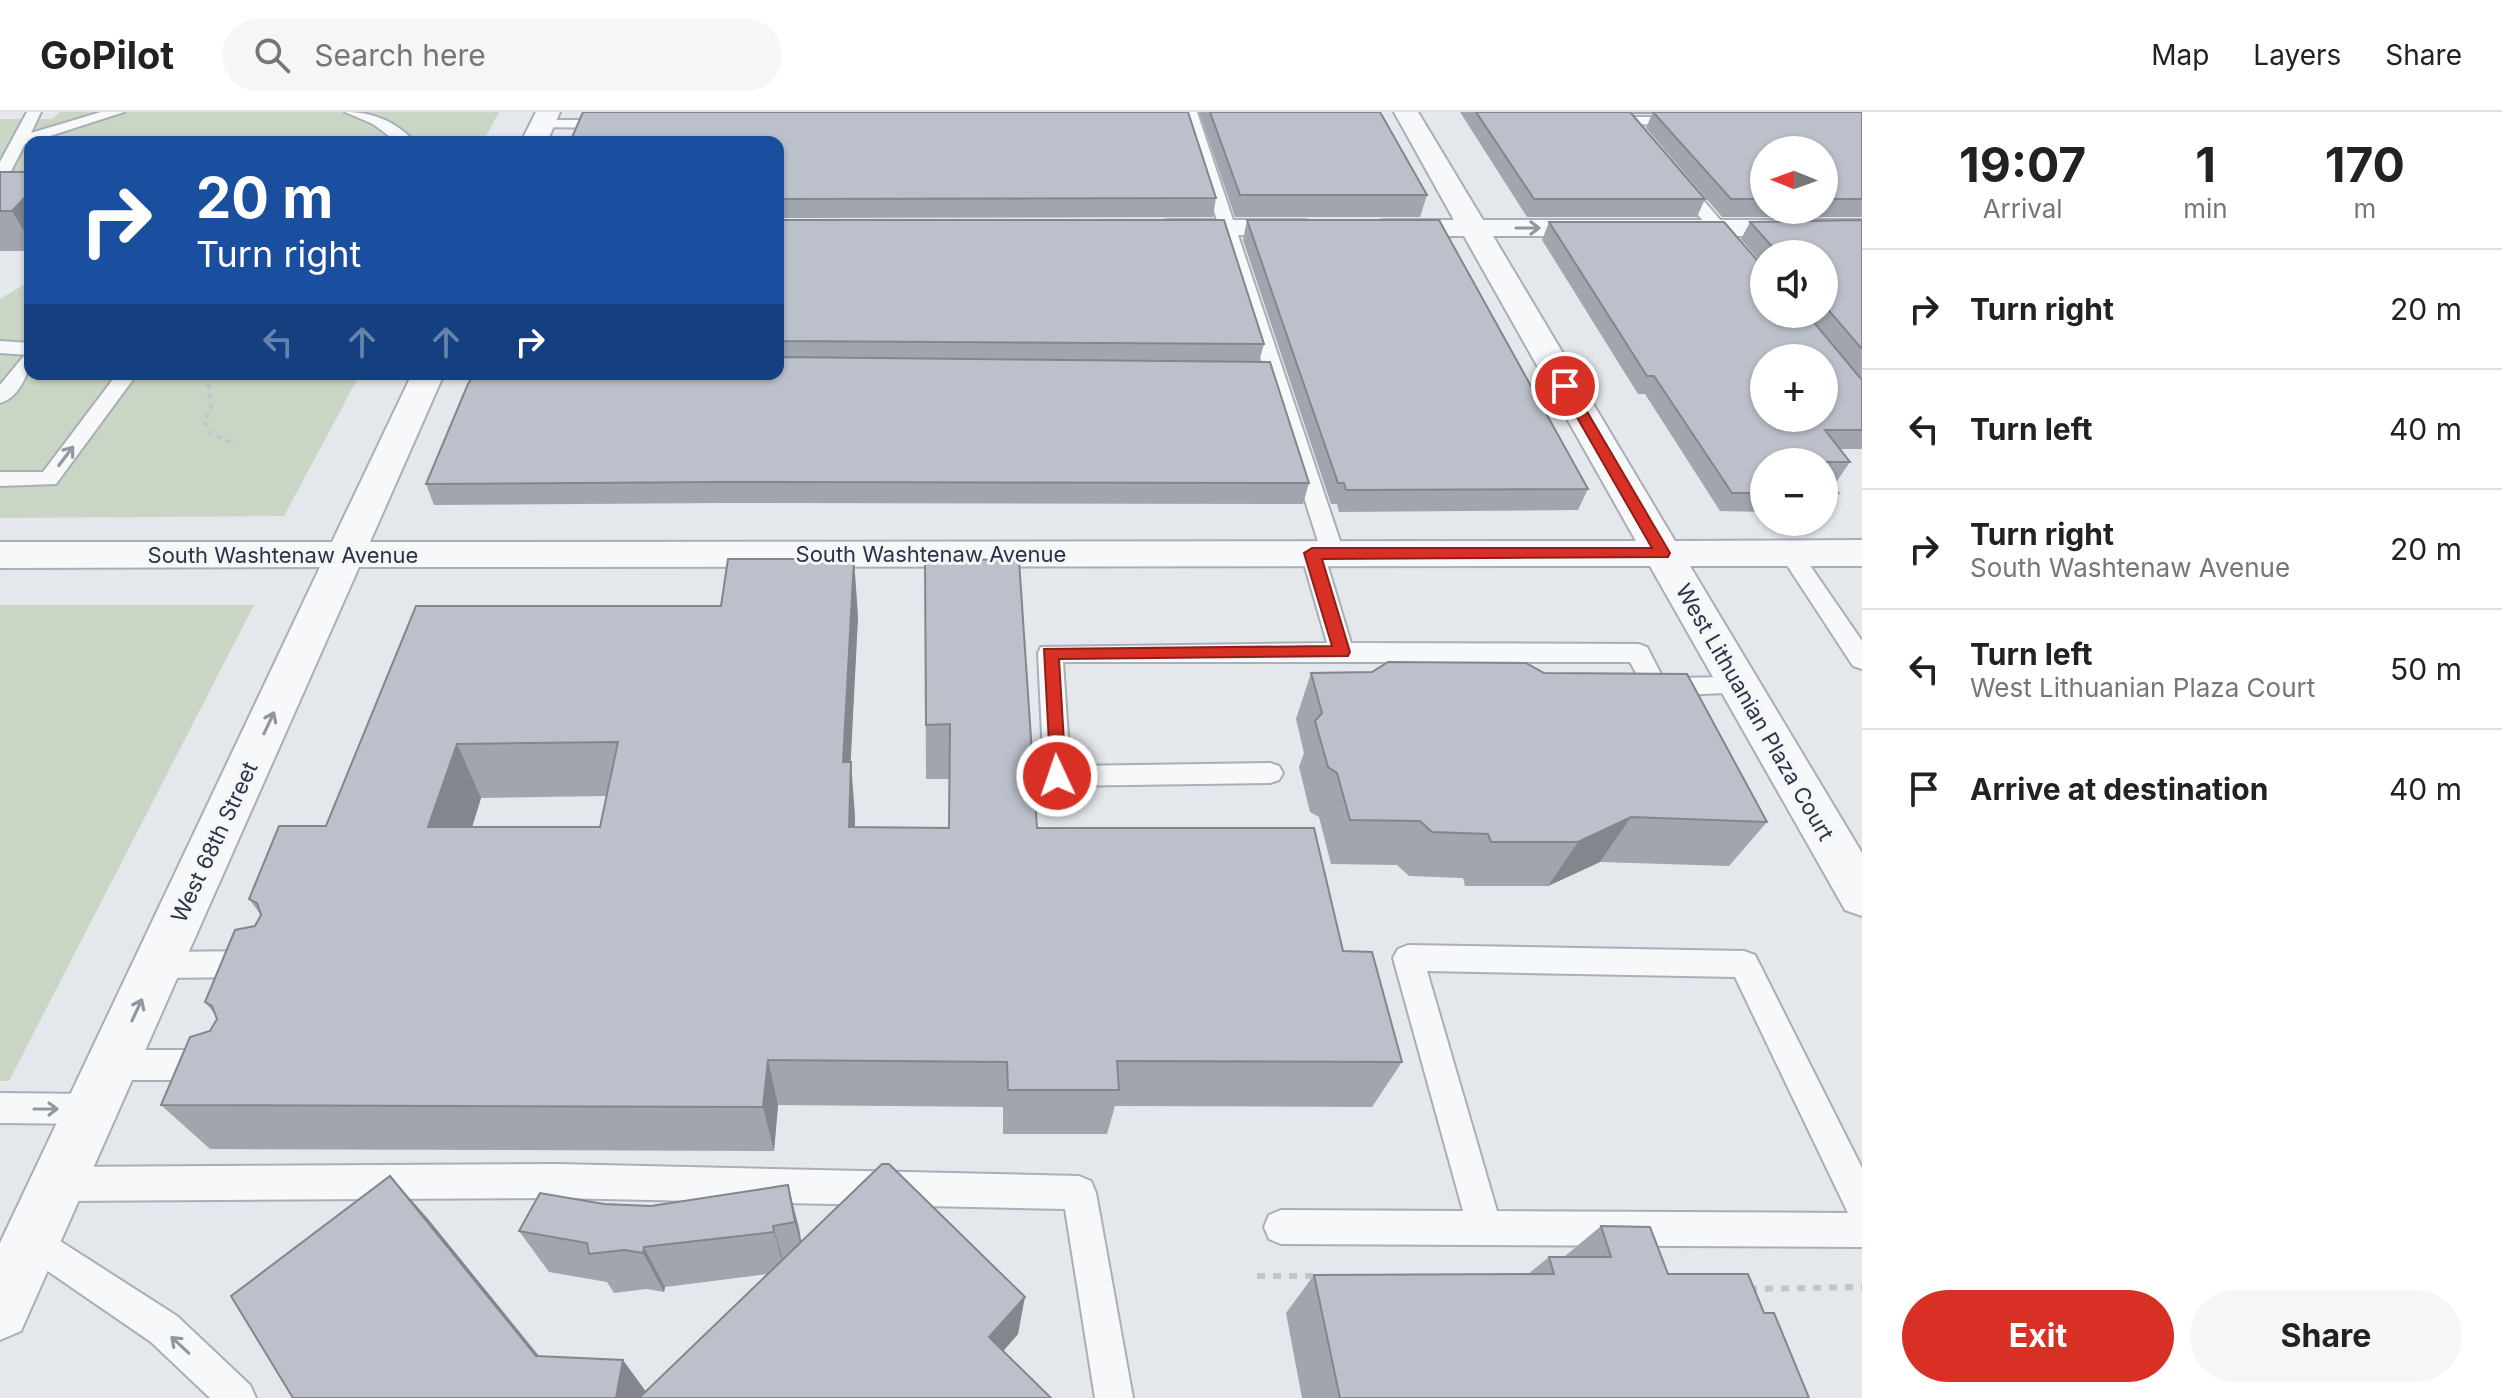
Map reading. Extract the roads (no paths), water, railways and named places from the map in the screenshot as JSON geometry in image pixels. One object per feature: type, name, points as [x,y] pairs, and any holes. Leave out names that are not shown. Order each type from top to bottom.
[{"type":"street","name":"West Lithuanian Plaza Court","points":[[1406,112],[1862,896]]},
{"type":"street","points":[[1135,228],[1862,228]]},
{"type":"street","name":"West 68th Street","points":[[0,1310],[425,380]]},
{"type":"street","name":"South Washtenaw Avenue","points":[[0,555],[1862,553]]},
{"type":"lane","points":[[0,177],[34,112]]},
{"type":"lane","points":[[35,136],[117,112]]},
{"type":"lane","points":[[352,112],[378,121],[399,136]]},
{"type":"lane","points":[[1624,116],[1706,121]]},
{"type":"lane","points":[[1624,116],[1646,143]]},
{"type":"lane","points":[[1187,118],[1228,228],[1267,373],[1322,553],[1342,652]]},
{"type":"lane","points":[[541,126],[625,124]]},
{"type":"lane","points":[[18,141],[24,139]]},
{"type":"lane","points":[[1665,165],[1750,266]]},
{"type":"lane","points":[[0,347],[24,349]]},
{"type":"lane","points":[[0,397],[24,368]]},
{"type":"lane","points":[[0,479],[49,479],[123,380]]},
{"type":"lane","points":[[1790,553],[1862,660]]},
{"type":"lane","points":[[1270,773],[1057,776],[1050,653],[1638,653],[1656,687],[1740,686]]},
{"type":"lane","points":[[1484,1226],[1408,958],[1744,964],[1862,1204]]},
{"type":"lane","points":[[158,965],[282,964]]},
{"type":"lane","points":[[112,1065],[242,1065]]},
{"type":"lane","points":[[0,1108],[93,1109]]},
{"type":"lane","points":[[58,1184],[557,1181],[1079,1193],[1114,1398]]},
{"type":"lane","points":[[1281,1227],[1862,1230]]},
{"type":"lane","points":[[32,1240],[164,1329],[237,1398]]}]
